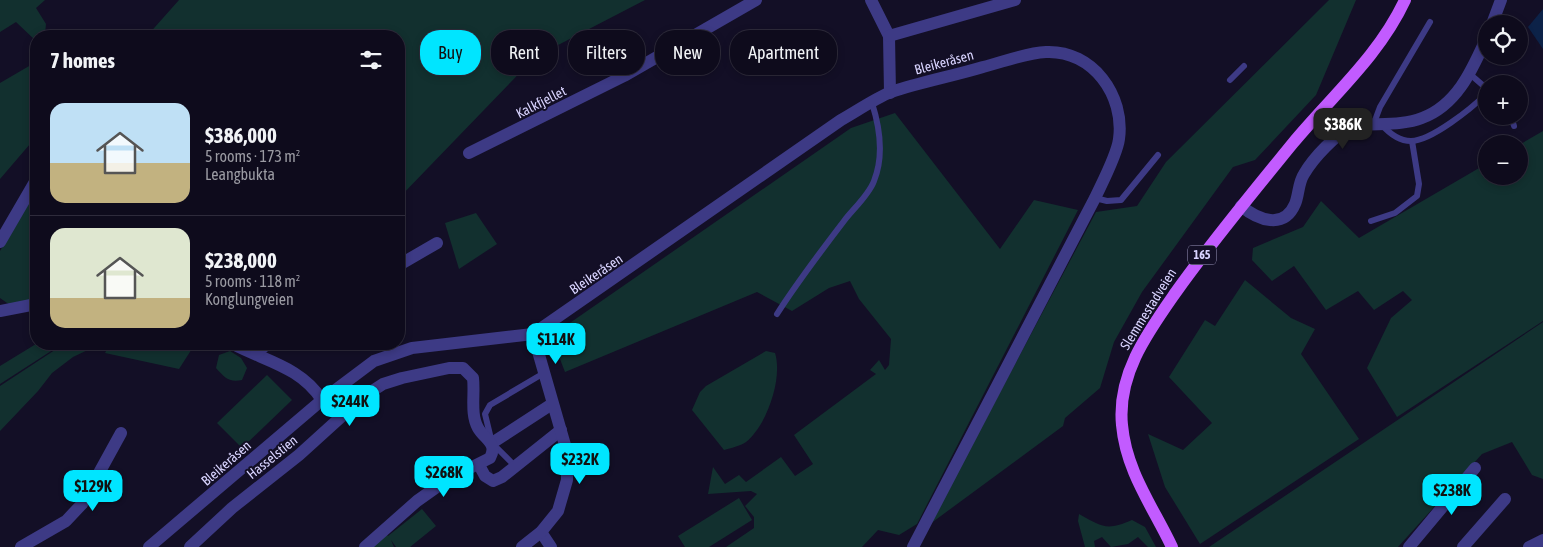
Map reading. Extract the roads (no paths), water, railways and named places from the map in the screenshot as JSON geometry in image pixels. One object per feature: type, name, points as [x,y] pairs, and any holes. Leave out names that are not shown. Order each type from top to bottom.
[{"type":"main road","name":"Slemmestadveien","points":[[1172,547],[1139,485],[1127,453],[1121,418],[1124,388],[1137,352],[1158,316],[1214,238],[1367,59],[1396,19],[1405,0]]},
{"type":"street","name":"Kalkfjellet","points":[[469,153],[624,76],[756,0]]},
{"type":"street","points":[[871,0],[890,36],[890,93]]},
{"type":"street","points":[[890,36],[1015,0]]},
{"type":"street","points":[[1495,15],[1501,0]]},
{"type":"street","name":"Bleikeråsen","points":[[154,545],[322,400],[374,361],[396,352],[533,334],[841,120],[872,102],[890,93],[1047,52],[1069,56],[1088,65],[1101,75],[1111,90],[1119,109],[1119,142],[1094,198],[913,547]]},
{"type":"street","points":[[1241,206],[1264,220],[1279,220],[1288,215],[1295,204],[1303,176],[1316,159],[1344,131],[1353,126],[1407,121],[1430,114],[1455,95],[1470,75],[1478,57]]},
{"type":"street","points":[[0,242],[30,190]]},
{"type":"street","points":[[405,262],[437,243]]},
{"type":"street","points":[[0,311],[30,305]]},
{"type":"street","points":[[522,547],[541,532],[558,511],[567,480],[567,452],[533,334]]},
{"type":"street","points":[[248,350],[299,374],[314,388],[322,400]]},
{"type":"street","points":[[256,353],[260,350]]},
{"type":"street","name":"Hasselstien","points":[[190,547],[232,508],[299,455],[363,397],[392,381],[449,368],[463,368],[473,378],[474,418],[478,428],[492,443]]},
{"type":"street","points":[[365,547],[417,500],[448,479],[490,458],[493,451],[492,443],[552,404]]},
{"type":"street","points":[[479,465],[485,476],[494,481],[561,430]]},
{"type":"street","points":[[20,547],[66,521],[82,504],[121,433]]},
{"type":"street","points":[[1409,547],[1475,468]]},
{"type":"street","points":[[1463,547],[1505,499]]},
{"type":"street","points":[[541,532],[551,547]]},
{"type":"street","points":[[1529,547],[1543,540]]},
{"type":"lane","points":[[1430,22],[1380,108],[1377,123],[1388,132],[1412,141],[1425,137],[1478,101]]},
{"type":"lane","points":[[1230,80],[1244,66]]},
{"type":"lane","points":[[1470,75],[1478,82]]},
{"type":"lane","points":[[777,314],[804,272],[874,183],[880,161],[880,142],[877,118],[872,102]]},
{"type":"lane","points":[[1371,221],[1395,213],[1417,196],[1419,184],[1412,141]]},
{"type":"lane","points":[[1094,198],[1107,201],[1121,200],[1158,155]]},
{"type":"lane","points":[[516,466],[492,443],[485,414],[490,405],[544,373]]},
{"type":"water","points":[[1543,9],[1543,49],[1528,27]]}]
